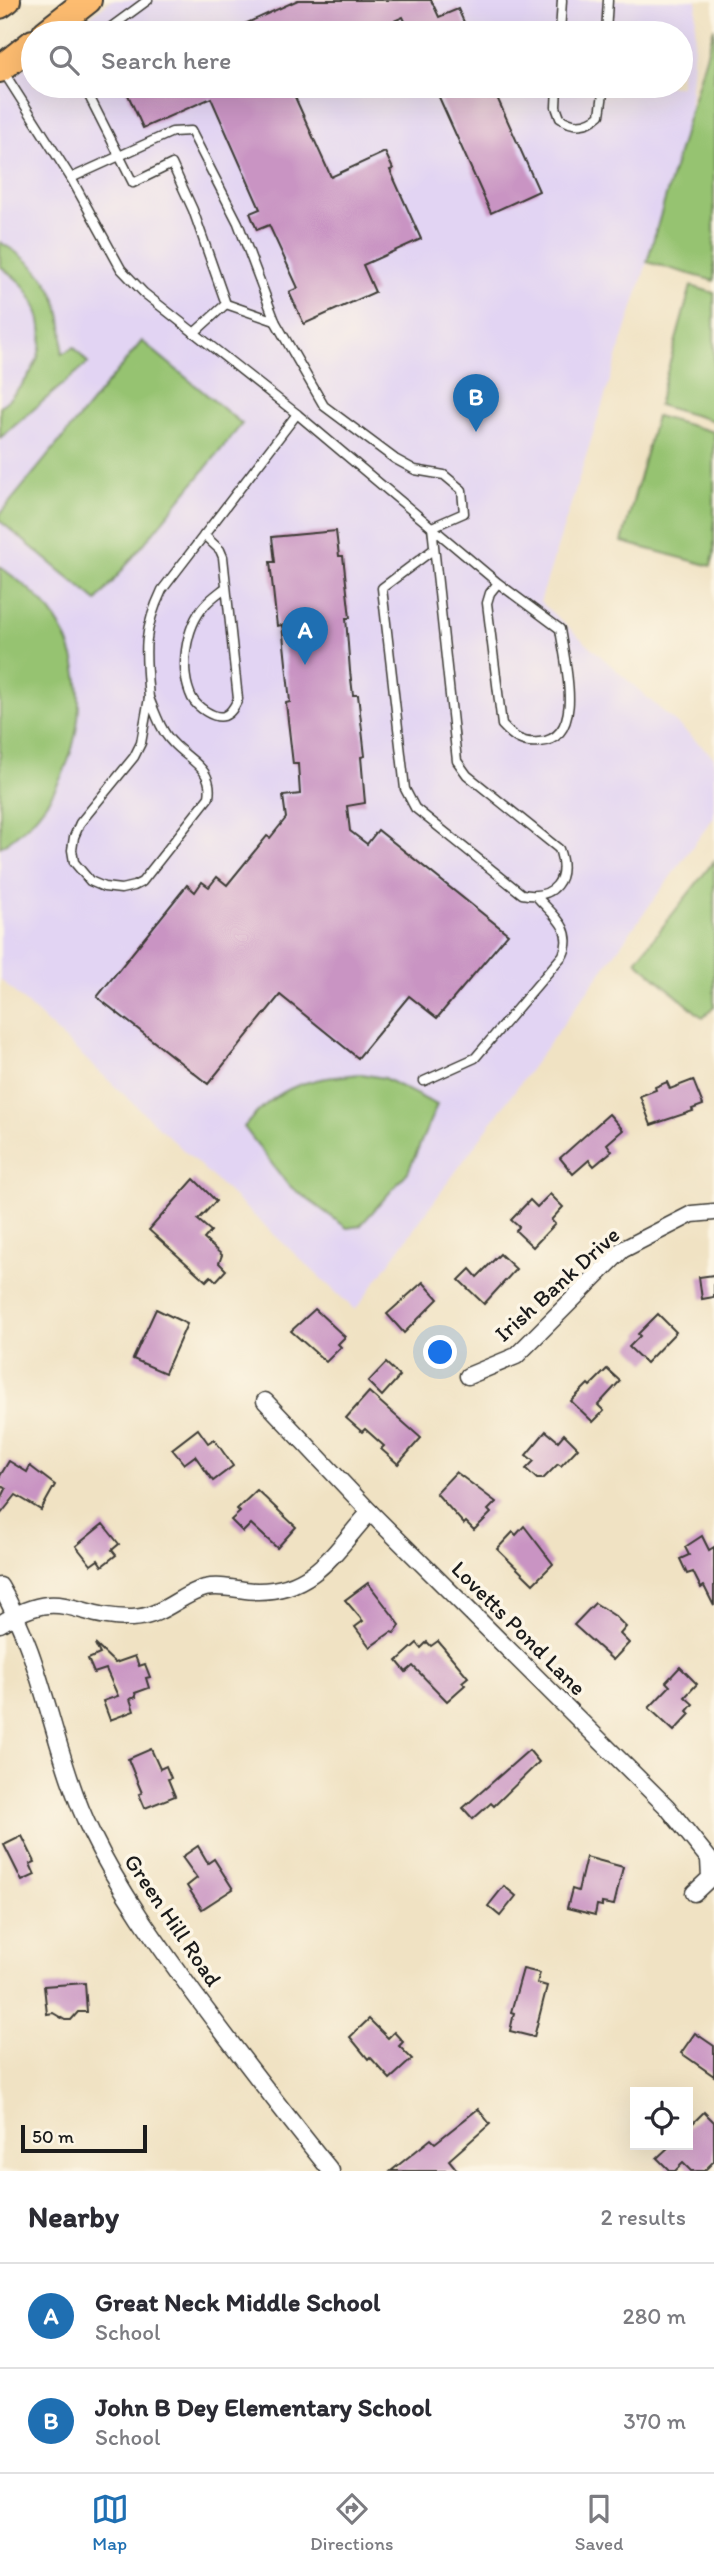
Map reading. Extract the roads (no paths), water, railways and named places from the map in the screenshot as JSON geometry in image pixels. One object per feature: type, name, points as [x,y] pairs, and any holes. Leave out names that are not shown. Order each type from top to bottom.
[{"type":"main road","points":[[0,5],[7,0]]},
{"type":"main road","points":[[61,21],[88,0]]},
{"type":"main road","points":[[0,68],[21,52]]},
{"type":"street","name":"Irish Bank Drive","points":[[468,1376],[516,1356],[622,1250],[692,1214],[714,1212]]},
{"type":"street","name":"Lovetts Pond Lane","points":[[265,1401],[370,1512],[667,1807],[709,1859],[710,1878],[694,1893]]},
{"type":"street","points":[[0,1624],[39,1605],[57,1604],[132,1618],[153,1615],[207,1588],[224,1586],[255,1591],[293,1586],[323,1568],[370,1512]]},
{"type":"street","name":"Green Hill Road","points":[[0,1586],[15,1615],[91,1833],[117,1884],[143,1924],[240,2056],[331,2171]]},
{"type":"lane","points":[[119,21],[148,0]]},
{"type":"lane","points":[[561,21],[562,0]]},
{"type":"lane","points":[[607,21],[608,0]]},
{"type":"lane","points":[[0,68],[71,178],[121,269],[144,293],[297,414],[498,583],[560,629],[569,710],[560,734],[550,742],[529,743],[514,738],[502,726],[487,603],[490,593],[498,583]]},
{"type":"lane","points":[[90,98],[133,183],[172,164],[193,209],[226,304]]},
{"type":"lane","points":[[556,98],[560,118],[577,125],[594,121],[600,115],[602,98]]},
{"type":"lane","points":[[71,178],[172,132],[191,131],[238,223],[275,321],[324,406],[395,459],[415,470],[444,475],[462,490],[464,513],[432,527]]},
{"type":"lane","points":[[194,333],[226,304]]},
{"type":"lane","points":[[226,304],[275,321]]},
{"type":"lane","points":[[149,698],[170,741],[197,762],[206,774],[209,780],[209,797],[142,882],[121,889],[104,887],[90,881],[74,862],[74,837],[80,823],[134,757],[141,743],[149,698],[145,653],[151,612],[162,590],[297,414]]},
{"type":"lane","points":[[432,527],[457,761],[467,775],[559,849],[563,859],[558,885],[549,893],[537,897],[522,894],[415,807],[405,789],[382,588],[434,549]]},
{"type":"lane","points":[[204,535],[220,550],[223,557],[238,699],[233,709],[224,716],[214,715],[193,701],[187,674],[188,640],[195,621],[205,605],[226,587]]},
{"type":"lane","points":[[424,1081],[475,1058],[563,955],[567,947],[565,928],[537,897]]},
{"type":"place","name":"John B Dey Elementary School","points":[[476,432]]},
{"type":"place","name":"Great Neck Middle School","points":[[305,665]]}]
